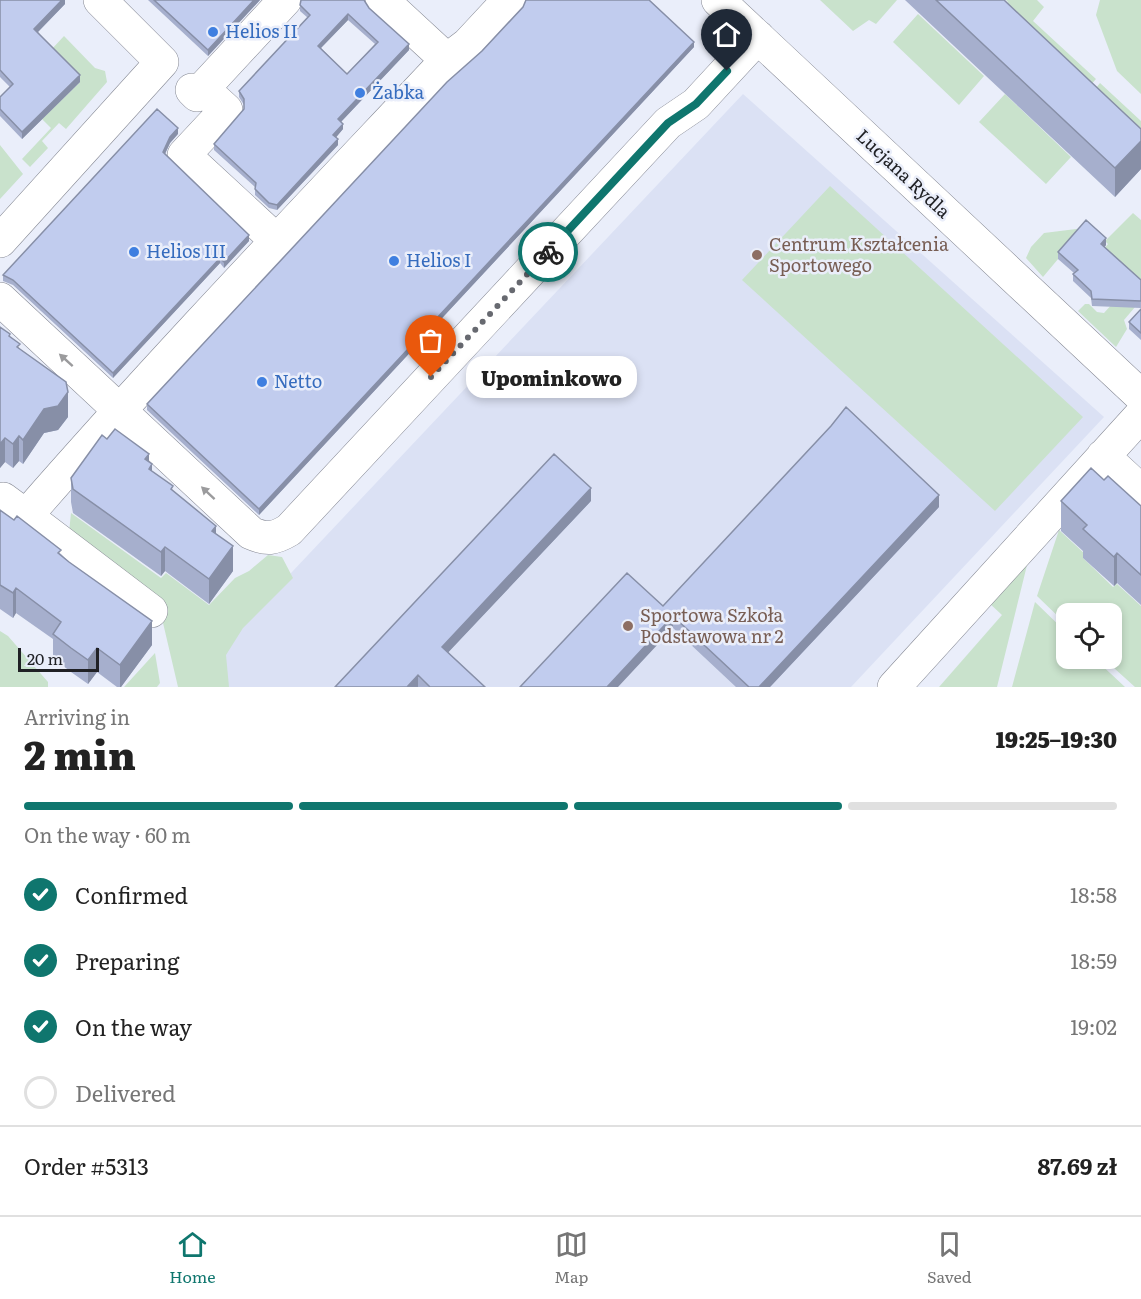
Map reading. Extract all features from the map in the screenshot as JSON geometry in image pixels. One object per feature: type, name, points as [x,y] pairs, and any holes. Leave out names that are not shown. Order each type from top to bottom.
[{"type":"street","points":[[0,241],[162,62],[100,0]]},
{"type":"street","points":[[277,241],[184,155],[226,110],[197,89],[285,0]]},
{"type":"street","points":[[382,0],[447,60]]},
{"type":"street","points":[[151,611],[13,510],[120,410],[447,60],[468,44],[509,0]]},
{"type":"street","points":[[0,300],[251,533],[264,539],[274,538],[289,530],[668,123],[696,104],[742,14]]},
{"type":"street","name":"Lucjana Rydla","points":[[742,14],[1141,396]]},
{"type":"street","points":[[894,687],[1141,415]]},
{"type":"street","points":[[1103,456],[1141,491]]},
{"type":"shaded area","name":"Centrum Kształcenia Sportowego","points":[[743,94],[1104,417],[851,687],[194,687],[191,679]]},
{"type":"green space","points":[[820,0],[897,0],[876,24],[869,20],[853,31]]},
{"type":"green space","points":[[1006,0],[1037,0],[1044,7],[1033,21],[1096,79],[1079,98],[993,18],[1008,2]]},
{"type":"green space","points":[[1100,0],[1141,0],[1141,94],[1117,71],[1096,15]]},
{"type":"green space","points":[[918,14],[984,76],[959,105],[893,42]]},
{"type":"green space","points":[[64,36],[95,68],[105,71],[107,82],[66,129],[59,123],[42,141],[48,148],[30,167],[22,159],[51,128],[42,119],[80,82],[51,50]]},
{"type":"green space","points":[[1100,83],[1141,121],[1141,156],[1084,103]]},
{"type":"green space","points":[[1005,94],[1071,157],[1046,184],[979,122]]},
{"type":"green space","points":[[0,145],[23,174],[0,199]]},
{"type":"green space","points":[[830,186],[1083,417],[995,511],[742,280]]},
{"type":"green space","points":[[1133,213],[1141,220],[1141,300],[1124,320],[1127,329],[1116,347],[1078,311],[1085,304],[1089,304],[1097,312],[1104,313],[1113,303],[1102,251],[1108,244],[1105,241]]},
{"type":"green space","points":[[1084,228],[1043,277],[1026,258],[1031,247],[1044,233]]},
{"type":"green space","points":[[71,513],[161,578],[166,573],[209,605],[235,578],[249,571],[268,555],[282,557],[293,578],[243,628],[226,655],[229,687],[178,687],[160,610],[68,542]]},
{"type":"green space","points":[[1059,530],[1085,554],[1083,558],[1113,587],[1117,584],[1141,606],[1141,687],[1135,687],[1115,669],[1122,669],[1122,603],[1056,603],[1056,614],[1037,596]]},
{"type":"green space","points":[[1030,553],[997,687],[939,687],[1002,615],[988,602]]},
{"type":"green space","points":[[1035,602],[1056,622],[1056,669],[1106,669],[1125,687],[1012,687]]},
{"type":"green space","points":[[0,631],[8,636],[48,682],[48,687],[0,687]]},
{"type":"green space","points":[[155,653],[160,683],[157,687],[124,687]]},
{"type":"building","points":[[0,0],[62,0],[34,29],[80,75],[22,132],[0,109],[0,97],[13,84],[0,70]]},
{"type":"building","name":"Helios II","points":[[154,0],[254,0],[208,50]]},
{"type":"building","points":[[301,0],[364,0],[369,8],[409,44],[338,119],[343,124],[333,135],[338,139],[277,205],[269,203],[255,189],[256,183],[214,144],[244,109],[244,99],[239,91],[310,15],[300,5]],"holes":[[[348,14],[378,42],[347,74],[318,46]]]},
{"type":"building","name":"Helios I","points":[[526,0],[649,0],[694,42],[259,509],[147,404],[447,82],[482,51],[523,7]]},
{"type":"building","points":[[936,0],[1004,0],[1141,129],[1141,141],[1115,168]]},
{"type":"building","name":"Helios III","points":[[157,109],[178,128],[170,137],[163,152],[249,235],[224,262],[220,258],[113,373],[13,280],[3,275]]},
{"type":"building","points":[[1086,220],[1106,238],[1101,244],[1141,280],[1141,301],[1092,299],[1091,291],[1073,274],[1078,270],[1058,252]]},
{"type":"building","points":[[1141,309],[1141,333],[1129,322]]},
{"type":"building","points":[[0,327],[20,344],[17,347],[66,382],[68,392],[58,406],[44,409],[23,440],[19,436],[13,444],[5,438],[0,444]]},
{"type":"building","points":[[846,407],[939,495],[759,687],[749,687],[673,616],[607,687],[520,687],[627,573],[663,606],[831,426]]},
{"type":"building","points":[[115,429],[149,454],[145,459],[152,464],[149,469],[173,486],[171,489],[216,526],[212,531],[233,546],[209,579],[165,547],[161,552],[73,489],[71,478],[102,435],[107,439]]},
{"type":"building","points":[[554,454],[591,488],[442,647],[485,687],[430,687],[418,675],[407,687],[335,687]]},
{"type":"building","points":[[1091,468],[1104,480],[1108,476],[1141,506],[1141,575],[1117,553],[1114,557],[1083,529],[1087,525],[1061,501]]},
{"type":"building","points":[[0,510],[14,520],[17,516],[61,550],[58,553],[69,562],[152,621],[120,665],[97,648],[88,660],[53,634],[61,622],[16,588],[13,593],[0,585]]},
{"type":"way so far","points":[[431,377],[548,252]]},
{"type":"place","name":"Helios II","points":[[213,32]]},
{"type":"place","name":"Żabka","points":[[360,93]]},
{"type":"place","name":"Helios III","points":[[134,252]]},
{"type":"place","name":"Centrum Kształcenia Sportowego","points":[[757,255]]},
{"type":"place","name":"Helios I","points":[[394,261]]},
{"type":"place","name":"Upominkowo","points":[[431,377]]},
{"type":"place","name":"Netto","points":[[262,382]]},
{"type":"place","name":"Sportowa Szkoła Podstawowa nr 2","points":[[628,626]]},
{"type":"route","points":[[548,252],[668,123],[696,104],[727,71]]}]
